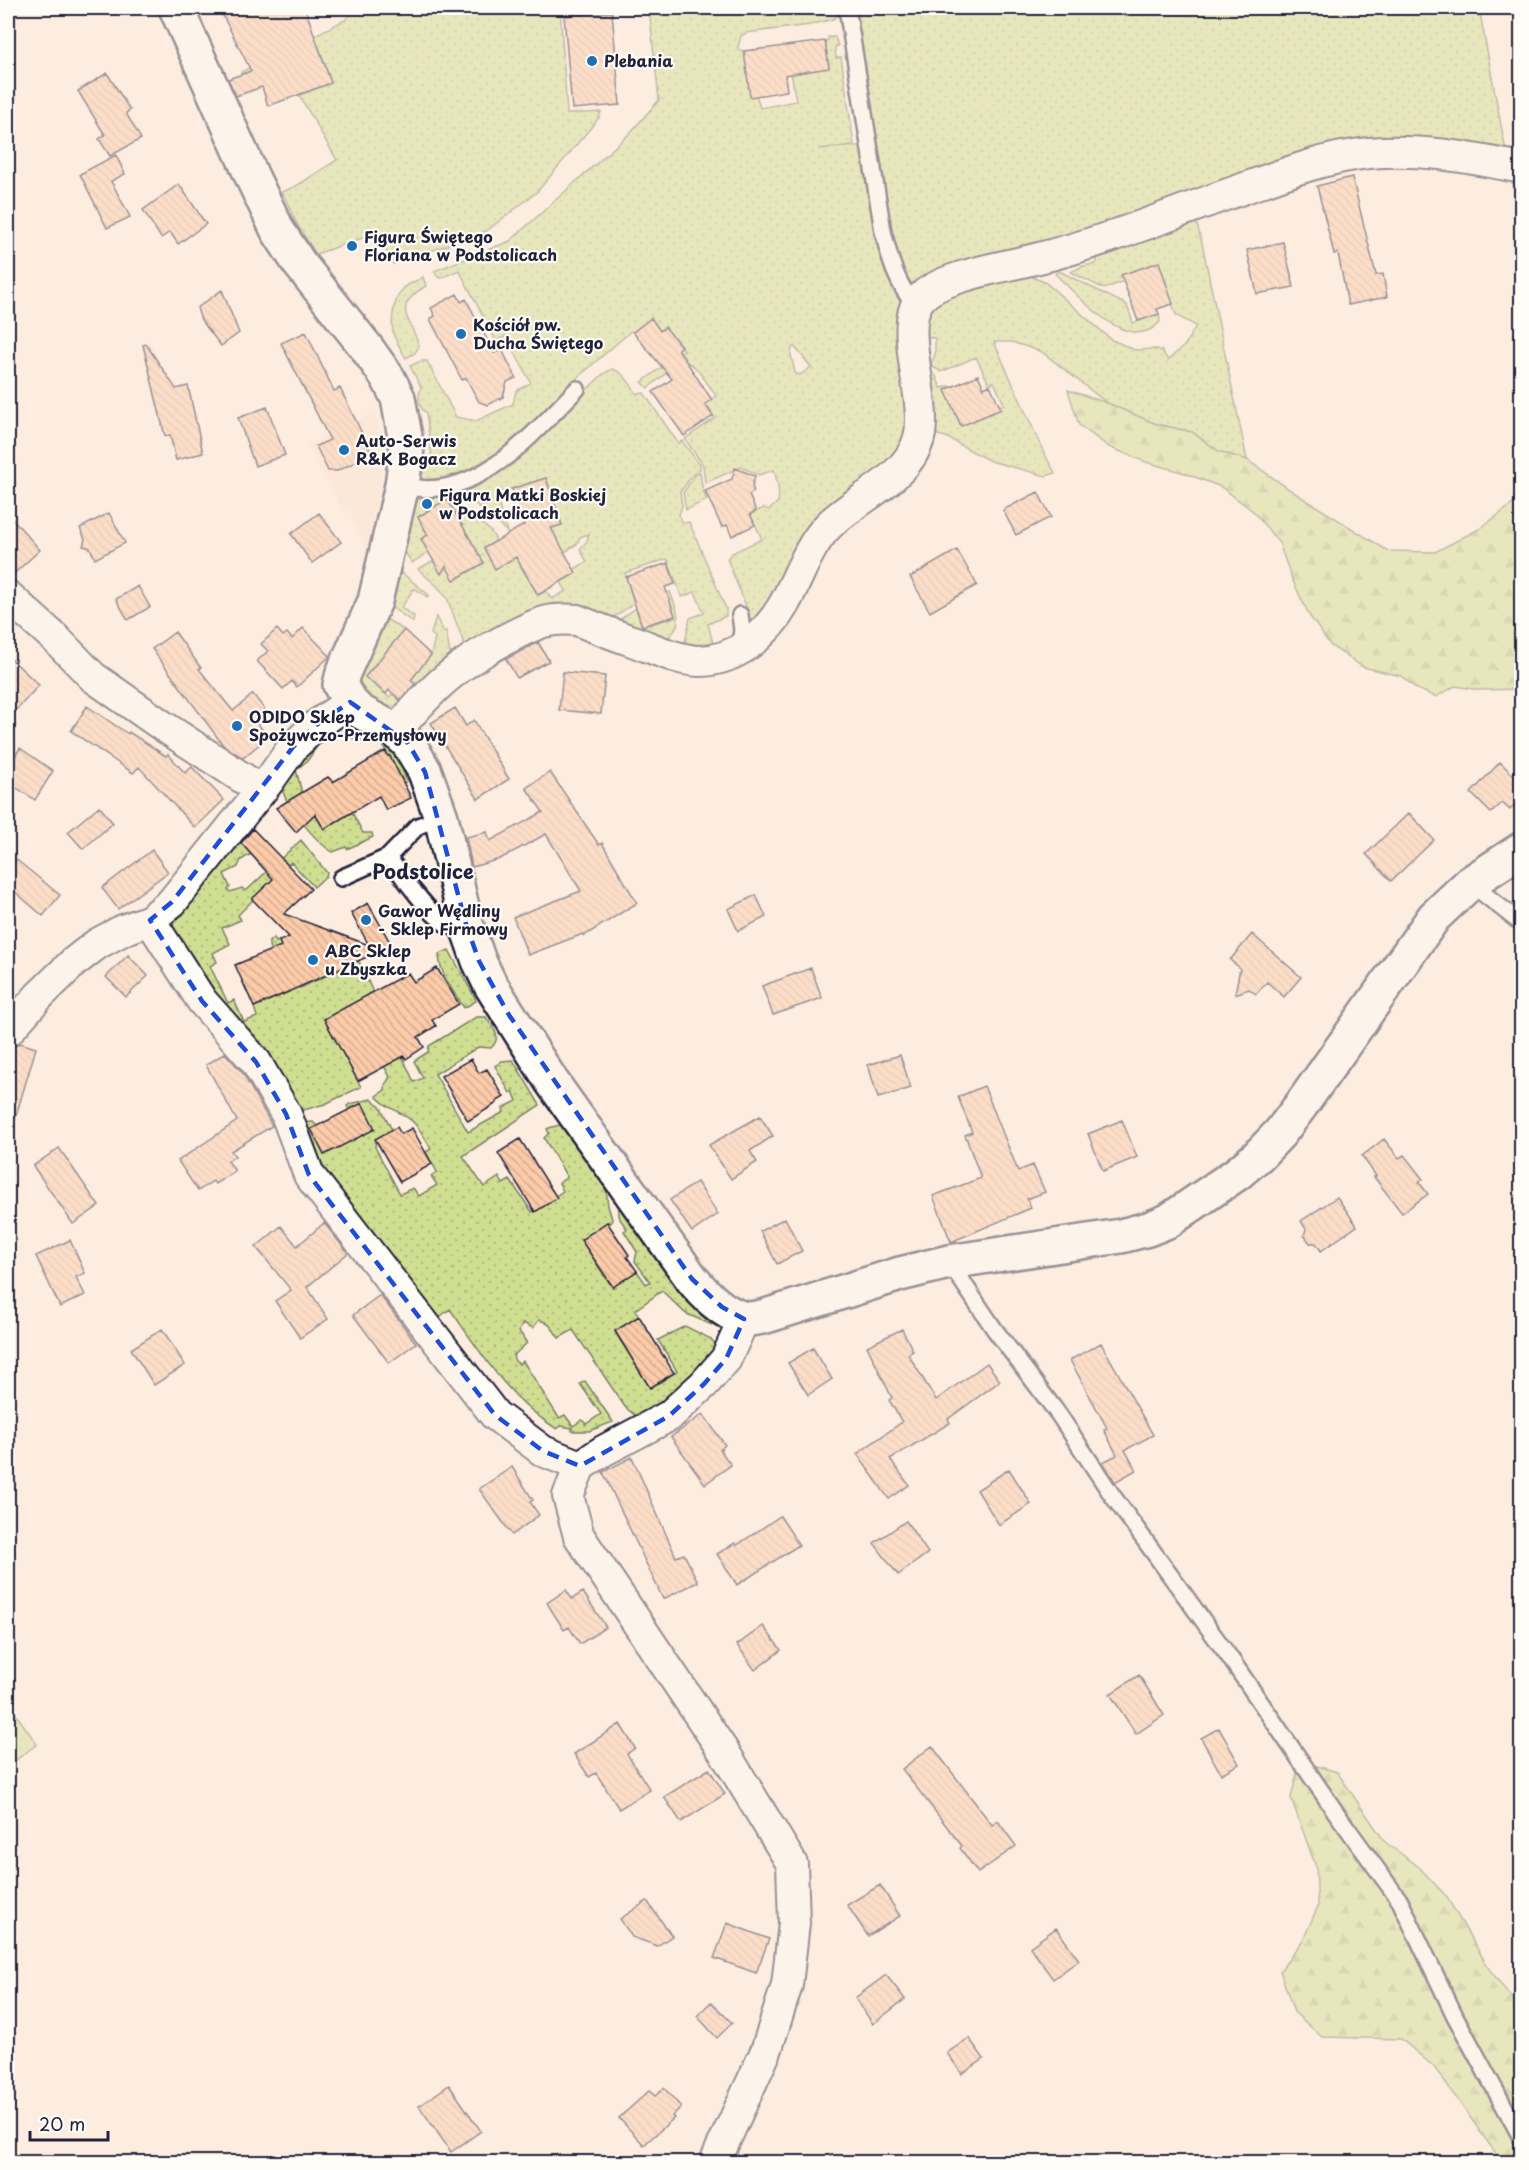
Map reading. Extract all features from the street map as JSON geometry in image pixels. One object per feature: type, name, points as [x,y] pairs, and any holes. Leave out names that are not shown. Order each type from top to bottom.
[{"type":"street","points":[[176,8],[278,231],[299,263],[388,378],[398,398],[405,426],[407,448],[402,485],[375,601],[340,679],[340,685],[350,702],[369,718],[396,731],[408,743],[425,772],[441,817],[466,924],[479,961],[509,1015],[621,1182],[698,1287],[722,1307],[744,1318],[766,1316],[900,1274],[949,1262],[1088,1242],[1148,1229],[1168,1221],[1238,1173],[1280,1133],[1424,929],[1470,883],[1521,849]]},
{"type":"street","points":[[396,731],[425,697],[461,665],[545,620],[577,620],[679,658],[700,661],[739,650],[756,640],[769,628],[790,594],[819,535],[836,518],[883,484],[910,458],[916,446],[921,420],[912,328],[915,306],[923,295],[959,278],[1065,251],[1286,173],[1335,159],[1366,153],[1433,152],[1521,168]]},
{"type":"street","points":[[8,596],[56,639],[93,677],[261,790]]},
{"type":"street","points":[[8,1031],[74,962],[97,944],[123,930],[150,920],[172,902],[293,747],[315,726],[350,702]]},
{"type":"street","points":[[150,920],[202,1001],[256,1062],[286,1114],[309,1175],[495,1415],[543,1451],[580,1466]]},
{"type":"street","points":[[715,2163],[766,2051],[787,1985],[794,1923],[792,1864],[726,1755],[579,1536],[567,1496],[580,1466],[669,1416],[705,1384],[726,1359],[744,1318]]},
{"type":"lane","points":[[847,8],[883,231],[891,264],[902,289],[915,306]]},
{"type":"lane","points":[[402,485],[452,491],[516,451],[577,389]]},
{"type":"lane","points":[[739,650],[742,630],[740,615]]},
{"type":"lane","points":[[341,878],[387,857],[418,826],[441,817]]},
{"type":"lane","points":[[387,857],[438,918],[458,928],[466,924]]},
{"type":"lane","points":[[1470,883],[1521,924]]},
{"type":"lane","points":[[949,1262],[1400,1901],[1455,2016],[1521,2139]]},
{"type":"highlighted area","points":[[350,702],[408,743],[425,772],[466,924],[479,961],[509,1015],[692,1279],[722,1307],[744,1319],[726,1359],[704,1384],[669,1416],[580,1466],[543,1451],[495,1415],[309,1175],[286,1114],[256,1062],[202,1001],[150,920],[172,902],[293,747],[315,726]]},
{"type":"shaded area","points":[[376,411],[382,459],[380,460],[381,480],[368,552],[348,508],[343,511],[307,445]]},
{"type":"green space","points":[[356,8],[560,8],[567,114],[601,112],[599,118],[537,192],[485,232],[393,264],[377,233],[316,254],[298,226],[282,192],[298,185],[337,160],[299,95],[331,83],[319,47],[242,74],[241,72],[345,20]]},
{"type":"green space","points":[[649,8],[839,8],[837,16],[833,19],[810,25],[746,33],[741,36],[738,47],[739,50],[744,51],[760,108],[796,101],[788,54],[792,45],[795,46],[799,73],[829,68],[825,41],[828,37],[835,37],[838,46],[835,47],[836,58],[841,57],[854,145],[819,149],[858,146],[862,148],[874,232],[897,290],[905,320],[912,441],[787,581],[752,626],[727,559],[732,553],[762,539],[750,514],[764,508],[769,510],[778,502],[774,470],[759,475],[741,467],[705,483],[703,465],[685,439],[715,418],[705,404],[716,396],[698,371],[686,363],[672,369],[648,388],[642,382],[684,350],[665,327],[660,331],[651,318],[633,332],[631,331],[579,376],[517,442],[499,456],[454,477],[442,480],[419,479],[432,459],[426,413],[419,401],[421,387],[410,366],[427,361],[456,417],[476,421],[513,404],[516,391],[531,383],[506,336],[496,341],[459,270],[441,278],[434,271],[510,241],[629,134],[659,100]],"holes":[[[794,346],[811,367],[800,375],[795,373],[791,355]]]},
{"type":"green space","points":[[855,8],[1479,8],[1507,157],[1379,144],[1378,136],[1361,139],[918,288],[907,280],[890,231]]},
{"type":"green space","points":[[1194,214],[1247,460],[1218,451],[1192,432],[1156,424],[1107,403],[1042,352],[1012,342],[994,342],[1055,473],[1046,476],[990,461],[946,437],[937,435],[928,370],[936,376],[941,388],[949,386],[966,422],[1004,404],[994,382],[989,384],[976,357],[941,372],[930,365],[935,355],[935,338],[919,337],[931,301],[1022,272],[1046,283],[1112,340],[1135,350],[1157,349],[1162,351],[1168,360],[1185,345],[1196,326],[1176,315],[1164,278],[1124,281],[1104,289],[1071,272],[1083,266],[1096,264],[1097,250]]},
{"type":"green space","points":[[1059,271],[1127,305],[1133,323],[1159,314],[1160,322],[1148,331],[1134,332],[1119,328],[1090,308],[1055,274]]},
{"type":"green space","points":[[423,277],[426,286],[415,293],[406,307],[408,320],[419,346],[415,353],[406,358],[394,336],[393,312],[403,289]]},
{"type":"green space","points":[[612,369],[629,382],[637,394],[644,393],[678,443],[682,441],[700,465],[700,469],[694,473],[680,492],[682,506],[679,515],[683,523],[689,522],[726,609],[726,616],[708,624],[714,647],[683,652],[690,618],[704,613],[695,592],[682,597],[667,559],[625,573],[634,603],[610,620],[466,649],[447,598],[418,569],[441,557],[455,580],[484,563],[447,500],[418,517],[428,535],[421,539],[428,552],[412,563],[403,549],[413,503],[428,494],[444,495],[462,512],[484,525],[493,535],[496,541],[484,548],[495,569],[508,548],[521,561],[520,565],[538,595],[546,591],[552,599],[566,591],[561,582],[576,573],[574,569],[587,562],[580,549],[587,541],[589,534],[580,537],[577,544],[554,559],[547,530],[561,525],[546,478],[495,494],[507,532],[462,492],[512,461],[603,374]]},
{"type":"green space","points":[[1068,390],[1107,403],[1156,424],[1192,432],[1218,451],[1247,460],[1388,551],[1435,552],[1479,529],[1521,498],[1521,689],[1479,690],[1455,686],[1436,697],[1417,689],[1401,676],[1363,667],[1331,646],[1309,615],[1292,579],[1279,543],[1253,511],[1221,487],[1109,447],[1079,425]]},
{"type":"green space","points":[[700,472],[707,500],[686,510],[683,493],[695,475]]},
{"type":"green space","points":[[402,573],[429,595],[427,597],[414,588],[401,608],[414,616],[413,622],[389,606]]},
{"type":"green space","points":[[670,592],[677,611],[678,623],[673,633],[667,638],[615,623],[636,608],[642,627],[675,617],[667,593]]},
{"type":"green space","points":[[383,617],[404,630],[365,677],[389,697],[393,694],[403,703],[418,688],[409,678],[431,655],[435,637],[431,634],[436,617],[444,632],[446,631],[451,658],[394,716],[366,694],[357,675]]},
{"type":"green space","points":[[350,727],[372,734],[387,745],[398,761],[407,781],[404,783],[380,740],[370,737],[357,742],[346,735],[345,728]]},
{"type":"green space","points":[[321,740],[308,760],[296,770],[302,793],[324,829],[352,812],[363,833],[372,833],[373,837],[347,849],[346,847],[333,852],[327,849],[300,820],[289,805],[282,788],[284,776]]},
{"type":"green space","points":[[235,836],[251,854],[241,860],[238,867],[224,874],[230,892],[242,888],[246,891],[301,840],[327,873],[314,887],[291,862],[238,915],[241,920],[222,928],[230,944],[213,953],[217,962],[210,966],[228,1003],[234,1000],[244,1022],[257,1017],[254,1007],[289,992],[269,946],[269,941],[274,938],[276,942],[279,941],[300,988],[343,968],[335,951],[351,944],[414,1082],[423,1078],[414,1061],[428,1052],[429,1046],[476,1017],[486,1017],[497,1036],[495,1044],[491,1048],[478,1047],[435,1074],[468,1132],[504,1112],[503,1108],[517,1101],[513,1091],[510,1093],[495,1066],[502,1061],[513,1060],[540,1105],[463,1156],[484,1187],[499,1177],[503,1184],[510,1180],[532,1212],[563,1191],[559,1183],[567,1177],[544,1138],[549,1133],[547,1129],[563,1124],[606,1189],[611,1223],[607,1222],[581,1240],[612,1287],[637,1271],[646,1284],[650,1282],[635,1261],[637,1252],[624,1231],[627,1229],[620,1219],[618,1210],[621,1208],[712,1325],[685,1313],[662,1291],[635,1310],[639,1316],[615,1332],[650,1388],[677,1371],[658,1340],[685,1326],[711,1339],[717,1346],[701,1382],[637,1417],[625,1407],[573,1330],[559,1338],[543,1321],[539,1320],[533,1328],[523,1323],[519,1331],[527,1343],[513,1356],[519,1364],[523,1361],[559,1418],[565,1415],[573,1426],[582,1420],[586,1424],[601,1414],[580,1384],[585,1381],[613,1422],[589,1431],[572,1431],[572,1428],[561,1426],[557,1429],[525,1405],[497,1375],[450,1309],[433,1322],[372,1230],[321,1176],[303,1123],[313,1122],[317,1126],[351,1114],[347,1106],[371,1099],[380,1106],[392,1130],[387,1133],[389,1136],[376,1142],[375,1147],[400,1194],[413,1188],[419,1196],[437,1185],[431,1176],[437,1172],[426,1152],[431,1149],[420,1131],[412,1121],[384,1104],[376,1096],[385,1090],[390,1077],[351,1005],[324,1019],[361,1087],[325,1104],[300,1111],[222,1016],[172,928],[178,911]]},
{"type":"green space","points":[[449,950],[476,1001],[464,1008],[448,982],[440,961],[439,954]]},
{"type":"green space","points":[[8,1703],[37,1744],[8,1766]]},
{"type":"green space","points":[[1300,1761],[1337,1772],[1385,1842],[1419,1867],[1446,1896],[1490,1970],[1521,2010],[1521,2162],[1502,2162],[1434,2067],[1401,2039],[1322,2037],[1294,2012],[1280,1971],[1303,1940],[1318,1906],[1316,1867],[1291,1798]]},
{"type":"building","points":[[219,8],[305,8],[331,83],[268,106],[262,87],[236,96],[228,79],[251,71]]},
{"type":"building","name":"Plebania","points":[[612,12],[620,105],[572,109],[564,16]]},
{"type":"building","points":[[825,41],[829,68],[785,75],[787,91],[750,97],[744,51]]},
{"type":"building","points":[[107,73],[130,110],[126,113],[141,139],[110,156],[99,139],[105,135],[78,91]]},
{"type":"building","points":[[116,155],[125,174],[111,181],[130,217],[107,228],[80,174]]},
{"type":"building","points":[[1352,177],[1376,275],[1383,274],[1387,297],[1348,305],[1338,253],[1334,254],[1317,186]]},
{"type":"building","points":[[179,184],[206,224],[178,244],[170,232],[161,238],[143,210]]},
{"type":"building","points":[[1283,242],[1294,287],[1257,294],[1247,250]]},
{"type":"building","points":[[1159,262],[1173,304],[1157,309],[1159,314],[1138,321],[1121,275]]},
{"type":"building","points":[[222,290],[239,333],[221,346],[201,320],[197,308]]},
{"type":"building","name":"Kościół pw. Ducha Świętego","points":[[457,294],[461,302],[466,299],[494,353],[502,350],[516,378],[507,382],[503,397],[488,405],[479,402],[466,378],[462,380],[430,319],[435,316],[431,308]]},
{"type":"building","points":[[651,318],[660,331],[665,327],[681,346],[678,349],[712,400],[705,404],[713,416],[684,436],[653,392],[672,379],[633,332]]},
{"type":"building","points":[[306,332],[334,391],[340,388],[372,454],[337,471],[328,471],[316,446],[330,440],[281,343]]},
{"type":"building","points":[[146,344],[176,389],[188,386],[203,453],[176,460],[170,435],[165,436],[143,345]]},
{"type":"building","points":[[978,375],[984,388],[990,385],[1001,409],[961,426],[945,390]]},
{"type":"building","points":[[267,407],[285,455],[255,466],[238,418]]},
{"type":"building","points":[[735,468],[755,476],[752,486],[754,492],[749,495],[756,511],[750,514],[755,525],[732,536],[727,525],[722,527],[705,491],[732,479]]},
{"type":"building","points":[[546,478],[562,525],[551,528],[576,573],[538,595],[516,557],[495,569],[484,548],[524,525],[512,489]]},
{"type":"building","points":[[1038,492],[1051,517],[1016,535],[1003,510]]},
{"type":"building","points":[[447,499],[484,563],[454,580],[446,566],[441,574],[421,539],[428,535],[418,517]]},
{"type":"building","points":[[109,513],[125,543],[95,559],[90,548],[83,546],[85,539],[80,528]]},
{"type":"building","points":[[319,513],[341,542],[312,563],[291,534]]},
{"type":"building","points":[[8,514],[40,550],[8,579]]},
{"type":"building","points":[[957,550],[977,585],[930,612],[910,577]]},
{"type":"building","points":[[668,563],[675,584],[665,587],[675,616],[642,626],[626,577]]},
{"type":"building","points":[[138,586],[150,607],[128,620],[116,599]]},
{"type":"building","points":[[303,628],[330,656],[297,687],[292,681],[283,689],[257,661],[268,651],[261,644],[277,629],[283,636],[287,633],[292,639]]},
{"type":"building","points":[[404,630],[431,655],[411,680],[415,684],[400,700],[389,690],[386,694],[365,677]]},
{"type":"building","points":[[175,632],[201,668],[199,669],[233,711],[253,694],[268,714],[257,723],[268,737],[243,758],[223,745],[152,649]]},
{"type":"building","points":[[538,642],[549,661],[517,678],[506,659]]},
{"type":"building","points":[[8,656],[39,685],[8,719]]},
{"type":"building","points":[[563,672],[605,676],[601,714],[559,710]]},
{"type":"building","points":[[87,706],[128,734],[129,732],[166,756],[168,754],[185,773],[192,767],[224,800],[195,828],[139,767],[133,773],[71,731]]},
{"type":"building","points":[[455,708],[466,726],[474,720],[509,779],[478,799],[431,723]]},
{"type":"building","points":[[20,748],[53,771],[35,800],[8,782],[8,767]]},
{"type":"building","points":[[385,751],[390,756],[411,798],[386,810],[379,796],[324,829],[315,814],[296,832],[276,808],[328,777],[333,782]]},
{"type":"building","points":[[1500,762],[1521,783],[1521,798],[1510,810],[1502,803],[1491,813],[1471,793]]},
{"type":"building","points":[[550,772],[599,845],[602,843],[637,903],[584,936],[583,934],[528,955],[513,917],[581,891],[546,834],[500,859],[472,867],[466,837],[487,832],[490,841],[543,812],[526,788]]},
{"type":"building","points":[[99,806],[113,823],[83,849],[68,832]]},
{"type":"building","points":[[1409,813],[1434,840],[1391,881],[1366,854]]},
{"type":"building","points":[[253,829],[311,889],[284,914],[369,945],[351,913],[368,903],[392,946],[254,1007],[235,965],[281,946],[279,941],[289,937],[252,899],[273,879],[241,843]]},
{"type":"building","points":[[152,850],[168,872],[118,909],[102,888]]},
{"type":"building","points":[[8,853],[60,895],[43,916],[8,886]]},
{"type":"building","points":[[756,895],[766,917],[738,931],[728,909]]},
{"type":"building","points":[[1252,934],[1301,977],[1284,997],[1267,982],[1256,994],[1249,989],[1235,994],[1240,968],[1230,960]]},
{"type":"building","points":[[128,955],[148,976],[126,997],[106,977]]},
{"type":"building","points":[[437,968],[459,1004],[432,1020],[436,1026],[418,1037],[424,1047],[406,1059],[404,1056],[358,1081],[324,1019],[408,973],[414,982]]},
{"type":"building","points":[[811,968],[822,998],[773,1015],[762,986]]},
{"type":"building","points":[[20,1043],[36,1048],[13,1126],[8,1125],[8,1066],[13,1047]]},
{"type":"building","points":[[225,1053],[242,1072],[272,1126],[231,1151],[235,1156],[228,1161],[235,1171],[215,1184],[213,1181],[198,1191],[178,1161],[237,1121],[206,1065]]},
{"type":"building","points":[[900,1055],[911,1088],[878,1098],[868,1065]]},
{"type":"building","points":[[471,1059],[479,1073],[487,1069],[504,1097],[468,1121],[441,1076]]},
{"type":"building","points":[[984,1086],[1018,1171],[1033,1165],[1045,1192],[1027,1199],[1031,1208],[951,1242],[933,1196],[981,1178],[965,1135],[972,1132],[958,1097]]},
{"type":"building","points":[[362,1103],[375,1129],[324,1155],[311,1129]]},
{"type":"building","points":[[760,1116],[773,1136],[750,1151],[757,1162],[731,1179],[709,1145]]},
{"type":"building","points":[[1122,1120],[1137,1157],[1103,1171],[1088,1134]]},
{"type":"building","points":[[397,1127],[401,1134],[412,1128],[432,1164],[400,1182],[375,1139]]},
{"type":"building","points":[[520,1139],[557,1198],[535,1212],[498,1153]]},
{"type":"building","points":[[1384,1139],[1399,1158],[1404,1155],[1423,1179],[1419,1182],[1428,1194],[1402,1213],[1374,1177],[1376,1176],[1362,1156]]},
{"type":"building","points":[[59,1148],[99,1206],[73,1224],[33,1166]]},
{"type":"building","points":[[697,1182],[718,1214],[692,1232],[670,1200]]},
{"type":"building","points":[[1337,1197],[1357,1226],[1321,1251],[1316,1243],[1310,1243],[1304,1235],[1306,1229],[1301,1221]]},
{"type":"building","points":[[785,1218],[802,1251],[777,1264],[760,1231]]},
{"type":"building","points":[[607,1222],[637,1271],[613,1287],[581,1240]]},
{"type":"building","points":[[324,1223],[348,1253],[307,1287],[328,1319],[300,1338],[275,1301],[291,1290],[256,1247],[281,1226],[297,1246]]},
{"type":"building","points":[[70,1240],[85,1273],[76,1277],[85,1295],[60,1307],[36,1256]]},
{"type":"building","points":[[380,1295],[416,1343],[389,1363],[353,1315]]},
{"type":"building","points":[[639,1316],[674,1373],[650,1388],[615,1331]]},
{"type":"building","points":[[162,1329],[185,1365],[154,1385],[131,1349]]},
{"type":"building","points":[[902,1329],[913,1351],[908,1354],[936,1400],[987,1363],[1000,1381],[948,1419],[950,1423],[890,1459],[909,1485],[889,1499],[857,1454],[902,1422],[889,1400],[892,1398],[867,1346]]},
{"type":"building","points":[[1101,1343],[1153,1435],[1125,1450],[1136,1470],[1115,1482],[1103,1462],[1117,1455],[1104,1430],[1107,1428],[1070,1360]]},
{"type":"building","points":[[813,1348],[832,1379],[808,1395],[788,1363]]},
{"type":"building","points":[[703,1414],[725,1445],[720,1450],[731,1465],[705,1484],[671,1437]]},
{"type":"building","points":[[632,1457],[676,1557],[684,1554],[698,1582],[663,1599],[603,1472]]},
{"type":"building","points":[[512,1467],[533,1500],[530,1502],[539,1515],[512,1535],[479,1489]]},
{"type":"building","points":[[1009,1469],[1031,1504],[999,1525],[977,1490]]},
{"type":"building","points":[[780,1516],[799,1545],[737,1585],[717,1554],[735,1543],[737,1545]]},
{"type":"building","points":[[906,1521],[928,1553],[898,1575],[874,1543]]},
{"type":"building","points":[[566,1590],[572,1599],[583,1592],[606,1627],[580,1644],[569,1627],[564,1630],[547,1603]]},
{"type":"building","points":[[763,1626],[781,1650],[755,1670],[737,1645]]},
{"type":"building","points":[[1139,1675],[1164,1715],[1136,1734],[1110,1694]]},
{"type":"building","points":[[620,1724],[635,1748],[627,1754],[650,1790],[619,1809],[596,1773],[589,1777],[574,1754]]},
{"type":"building","points":[[1219,1728],[1239,1764],[1221,1774],[1201,1738]]},
{"type":"building","points":[[932,1746],[992,1825],[998,1821],[1016,1846],[978,1873],[960,1848],[962,1846],[902,1769]]},
{"type":"building","points":[[709,1769],[725,1794],[681,1822],[664,1797]]},
{"type":"building","points":[[880,1885],[900,1916],[868,1936],[847,1905]]},
{"type":"building","points":[[647,1901],[672,1936],[657,1946],[632,1937],[620,1919]]},
{"type":"building","points":[[727,1923],[769,1939],[756,1973],[714,1958]]},
{"type":"building","points":[[1056,1928],[1079,1960],[1053,1979],[1030,1947]]},
{"type":"building","points":[[886,1975],[905,1999],[873,2024],[855,1998]]},
{"type":"building","points":[[711,2002],[732,2023],[717,2038],[697,2016]]},
{"type":"building","points":[[969,2038],[984,2059],[962,2074],[947,2053]]},
{"type":"building","points":[[449,2085],[481,2131],[451,2152],[419,2106]]},
{"type":"building","points":[[664,2088],[681,2107],[672,2116],[674,2118],[644,2145],[619,2118],[649,2091],[655,2096]]},
{"type":"place","name":"Plebania","points":[[592,61]]},
{"type":"place","name":"Figura Świętego Floriana w Podstolicach","points":[[352,246]]},
{"type":"place","name":"Kościół pw. Ducha Świętego","points":[[461,334]]},
{"type":"place","name":"Auto-Serwis R&K Bogacz","points":[[344,450]]},
{"type":"place","name":"Figura Matki Boskiej w Podstolicach","points":[[427,504]]},
{"type":"place","name":"ODIDO Sklep Spożywczo-Przemysłowy","points":[[237,726]]},
{"type":"place","name":"Gawor Wędliny - Sklep Firmowy","points":[[366,920]]},
{"type":"place","name":"ABC Sklep u Zbyszka","points":[[313,960]]},
{"type":"district","name":"Podstolice","points":[[423,872]]}]
